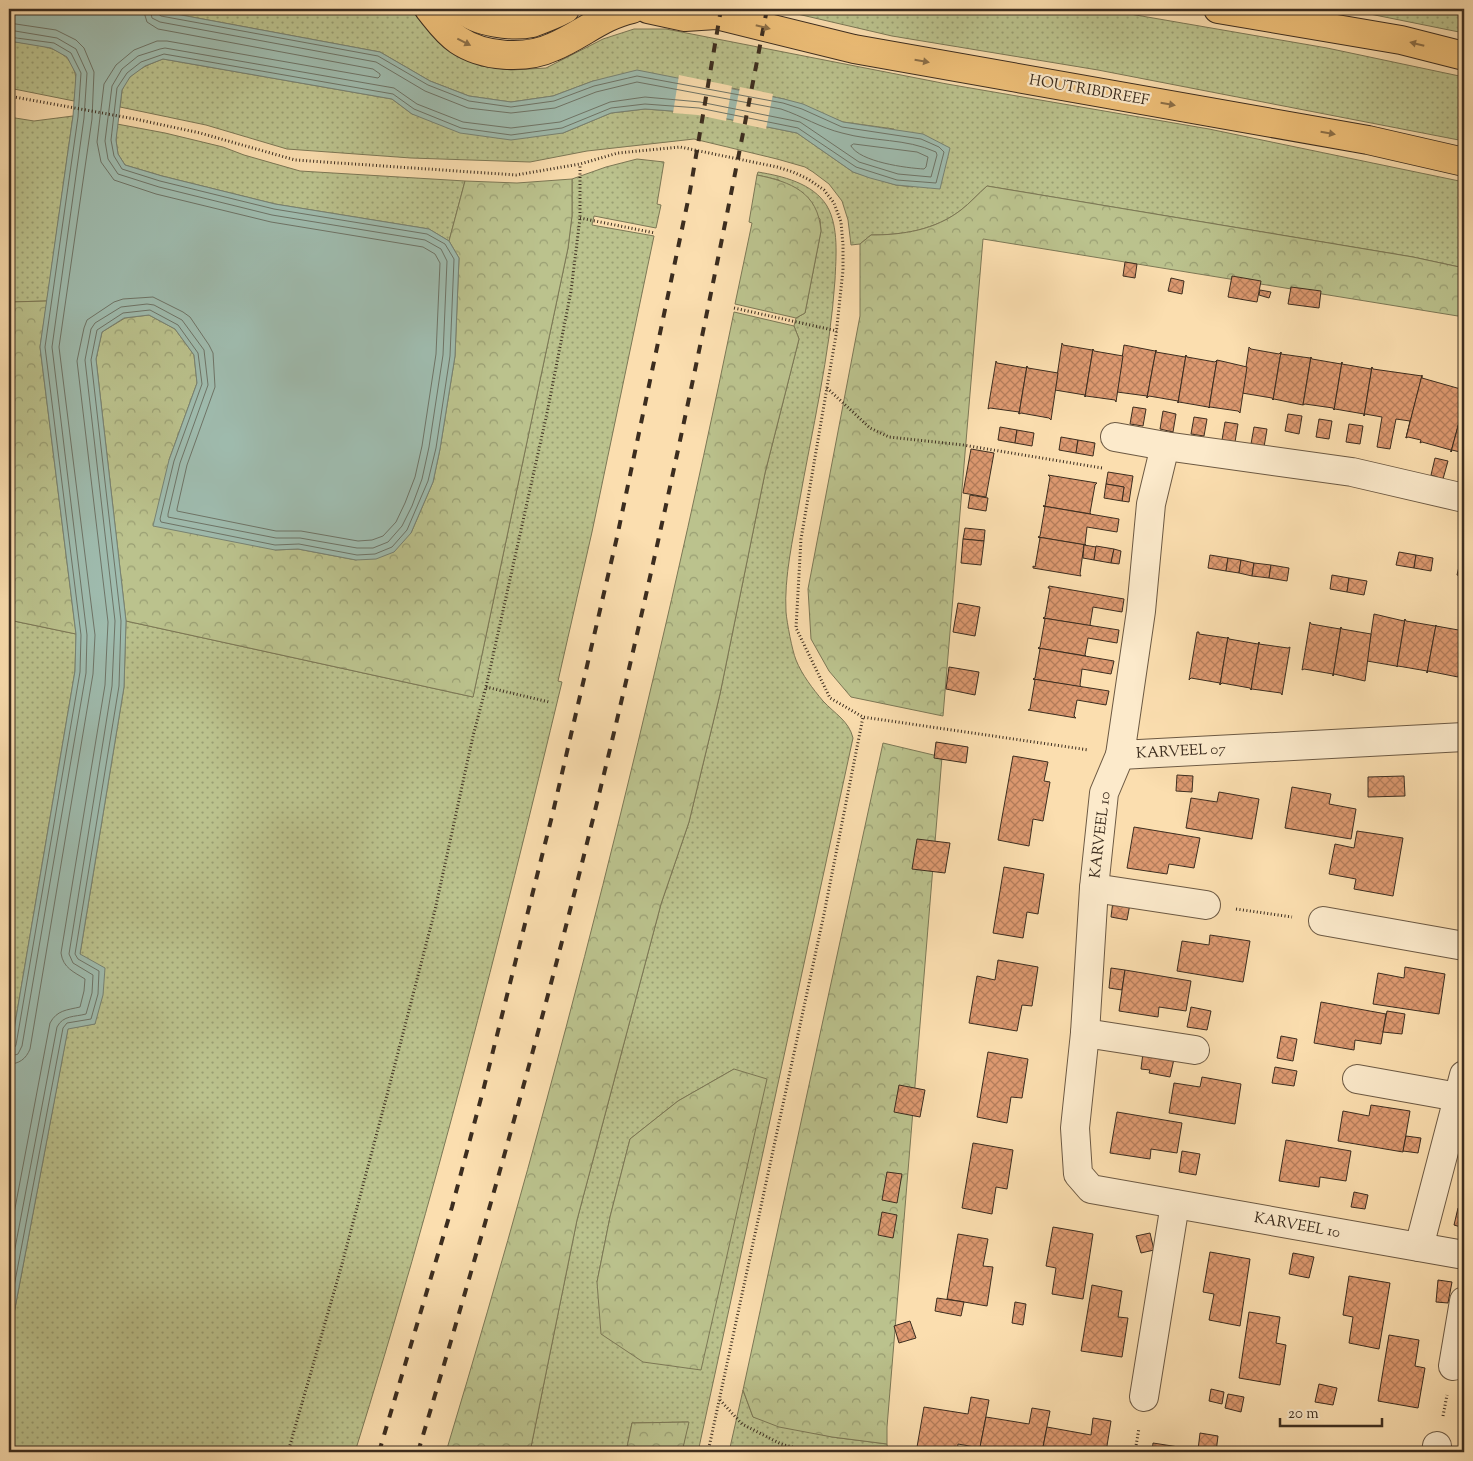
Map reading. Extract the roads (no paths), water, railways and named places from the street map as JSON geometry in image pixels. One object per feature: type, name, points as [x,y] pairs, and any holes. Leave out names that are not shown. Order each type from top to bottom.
[{"type":"main road","points":[[430,9],[441,25],[458,40],[483,52],[508,55],[531,53],[552,48],[620,13]]},
{"type":"main road","points":[[463,9],[483,20],[508,24],[529,23],[549,17],[565,9]]},
{"type":"main road","name":"HOUTRIBDREEF","points":[[648,9],[685,17],[712,12],[854,49],[1368,140],[1464,162]]},
{"type":"main road","points":[[1218,9],[1401,40],[1464,56]]},
{"type":"street","points":[[1115,437],[1165,446],[1352,472],[1464,498]]},
{"type":"street","name":"KARVEEL 07","points":[[1165,446],[1151,504],[1141,611],[1120,755],[1464,737]]},
{"type":"street","name":"KARVEEL 10","points":[[1120,755],[1104,793],[1094,888],[1085,1033],[1075,1128],[1078,1174],[1091,1189],[1464,1255]]},
{"type":"street","name":"KARVEEL 10","points":[[1094,888],[1206,905]]},
{"type":"street","points":[[1323,920],[1464,946]]},
{"type":"street","points":[[1085,1033],[1195,1050]]},
{"type":"street","points":[[1357,1079],[1461,1086],[1419,1247]]},
{"type":"street","points":[[1144,1397],[1176,1204]]},
{"type":"street","points":[[1453,1366],[1464,1300]]},
{"type":"water","points":[[9,9],[149,9],[380,52],[430,81],[469,96],[511,102],[553,96],[593,81],[637,70],[784,99],[803,104],[843,122],[923,134],[950,148],[940,189],[896,185],[853,172],[797,133],[698,113],[645,109],[611,113],[563,133],[511,140],[460,133],[412,114],[392,99],[163,59],[145,66],[130,77],[122,90],[116,140],[118,154],[125,165],[275,204],[429,229],[449,241],[459,258],[455,356],[433,482],[411,533],[394,552],[376,559],[356,560],[298,549],[275,550],[153,526],[169,460],[197,383],[194,355],[175,329],[149,315],[124,318],[102,332],[96,359],[126,621],[124,687],[80,954],[105,968],[103,995],[95,1024],[68,1029],[9,1340],[9,1059],[75,671],[76,634],[40,347],[73,116],[76,74],[67,57],[51,48],[9,41]]},
{"type":"railway","points":[[379,1452],[452,1207],[553,812],[617,537],[690,191],[721,9]]},
{"type":"railway","points":[[418,1452],[526,1075],[590,832],[671,480],[721,245],[767,9]]}]
